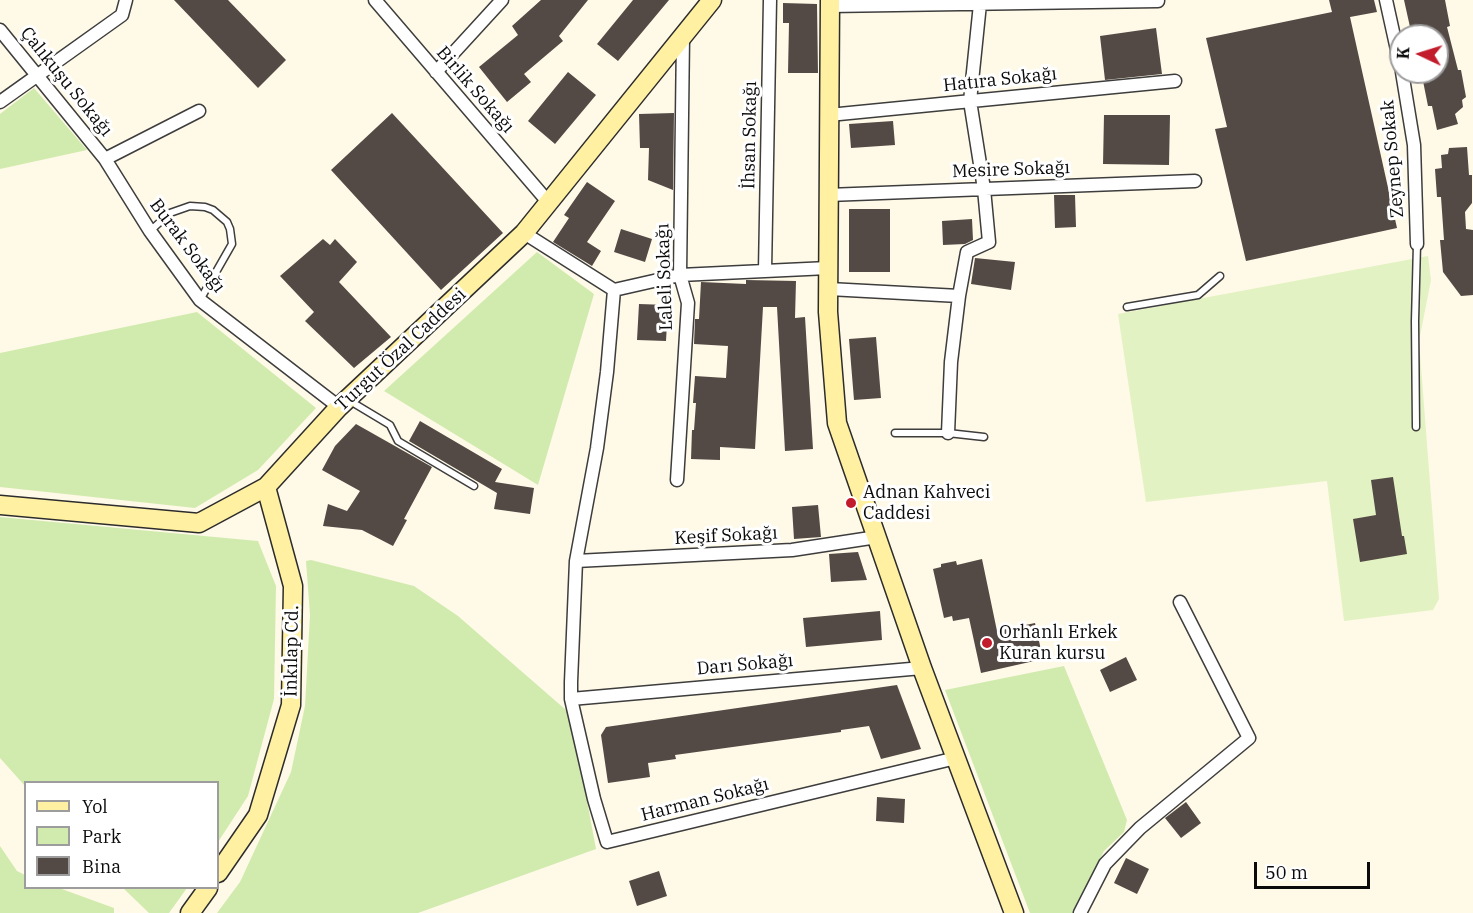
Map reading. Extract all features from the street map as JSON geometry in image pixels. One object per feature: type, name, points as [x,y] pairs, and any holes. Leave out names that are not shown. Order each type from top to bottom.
[{"type":"street","points":[[0,102],[122,15],[126,0]]},
{"type":"street","name":"Birlik Sokağı","points":[[375,0],[549,203]]},
{"type":"street","points":[[436,72],[502,0]]},
{"type":"street","name":"Turgut Özal Caddesi","points":[[0,505],[199,523],[266,487],[343,404],[524,233],[712,0]]},
{"type":"street","name":"İhsan Sokağı","points":[[765,271],[770,0]]},
{"type":"street","points":[[1386,0],[1391,24]]},
{"type":"street","points":[[1014,913],[922,668],[837,423],[828,312],[830,3],[1158,2]]},
{"type":"street","points":[[948,433],[951,362],[967,252],[989,242],[984,189],[970,101],[980,4]]},
{"type":"street","name":"Çalıkuşu Sokağı","points":[[0,30],[105,159],[199,111]]},
{"type":"street","name":"Laleli Sokağı","points":[[678,480],[688,303],[680,275],[683,36]]},
{"type":"street","name":"Hatıra Sokağı","points":[[829,115],[1175,81]]},
{"type":"street","name":"Zeynep Sokak","points":[[1404,84],[1414,145],[1417,244]]},
{"type":"street","name":"Burak Sokağı","points":[[105,159],[150,231],[200,300],[343,404]]},
{"type":"street","name":"Mesire Sokağı","points":[[828,195],[1195,181]]},
{"type":"street","points":[[524,233],[614,290],[680,275],[828,268]]},
{"type":"street","points":[[829,289],[959,296]]},
{"type":"street","points":[[571,699],[576,561],[603,404],[614,290]]},
{"type":"street","name":"İnkılap Cd.","points":[[219,872],[258,815],[291,705],[293,586],[266,487]]},
{"type":"street","name":"Keşif Sokağı","points":[[576,561],[792,550],[877,537]]},
{"type":"street","points":[[1080,913],[1105,864],[1140,828],[1249,738],[1180,602]]},
{"type":"street","name":"Darı Sokağı","points":[[571,699],[922,668]]},
{"type":"street","name":"Harman Sokağı","points":[[571,699],[594,799],[607,842],[956,758]]},
{"type":"street","points":[[190,913],[206,889]]},
{"type":"lane","points":[[150,231],[176,209],[190,206],[213,210],[226,222],[230,228],[232,244],[200,300]]},
{"type":"lane","points":[[1416,427],[1417,244]]},
{"type":"lane","points":[[1127,307],[1198,295],[1220,276]]},
{"type":"lane","points":[[343,404],[390,425],[398,441],[474,486]]},
{"type":"lane","points":[[895,433],[984,436]]},
{"type":"green space","points":[[34,88],[87,150],[0,169],[0,114]]},
{"type":"green space","points":[[537,252],[594,294],[538,485],[384,391]]},
{"type":"green space","points":[[1428,256],[1431,280],[1419,341],[1439,599],[1433,610],[1344,621],[1327,481],[1146,502],[1118,314]]},
{"type":"green space","points":[[197,312],[316,408],[258,470],[195,508],[0,487],[0,353]]},
{"type":"green space","points":[[0,517],[258,541],[276,586],[274,699],[248,796],[219,840],[219,781],[24,781],[24,785],[0,758]]},
{"type":"green space","points":[[311,560],[414,586],[458,616],[566,710],[572,721],[596,849],[418,913],[217,913],[240,882],[291,772],[305,706],[310,615],[306,561]]},
{"type":"green space","points":[[1064,666],[1127,820],[1124,832],[1104,851],[1073,913],[1030,913],[945,690]]},
{"type":"green space","points":[[0,846],[17,871],[24,874],[24,889],[62,889],[114,908],[114,913],[0,913]]},
{"type":"green space","points":[[124,889],[186,889],[169,913],[149,913]]},
{"type":"building","points":[[174,0],[228,0],[286,60],[258,88]]},
{"type":"building","points":[[541,0],[588,0],[559,36],[563,41],[524,74],[531,82],[507,102],[479,67],[518,35],[512,26]]},
{"type":"building","points":[[633,0],[669,0],[618,61],[597,44]]},
{"type":"building","points":[[1329,0],[1374,0],[1377,12],[1350,17],[1397,228],[1246,261],[1215,129],[1227,127],[1206,38],[1332,12]]},
{"type":"building","points":[[1404,0],[1445,0],[1450,26],[1449,24],[1409,24]]},
{"type":"building","points":[[783,3],[817,4],[818,73],[788,73],[789,23],[783,23]]},
{"type":"building","points":[[1156,28],[1162,74],[1105,80],[1100,36]]},
{"type":"building","points":[[1449,35],[1458,70],[1461,70],[1466,97],[1462,100],[1463,107],[1455,114],[1458,124],[1437,130],[1432,106],[1428,106],[1424,84],[1449,84]]},
{"type":"building","points":[[568,72],[596,95],[555,144],[528,121]]},
{"type":"building","points":[[392,113],[503,233],[441,290],[331,170]]},
{"type":"building","points":[[674,113],[673,190],[648,180],[649,148],[640,148],[639,114]]},
{"type":"building","points":[[1104,115],[1170,115],[1169,165],[1103,164]]},
{"type":"building","points":[[893,121],[895,145],[851,148],[849,124]]},
{"type":"building","points":[[1467,147],[1469,175],[1472,175],[1472,203],[1465,212],[1466,229],[1473,230],[1473,295],[1461,296],[1443,272],[1440,240],[1444,240],[1441,197],[1437,197],[1435,169],[1442,168],[1441,155],[1448,154],[1449,148]]},
{"type":"building","points":[[587,182],[615,201],[587,242],[601,251],[592,266],[553,242],[569,218],[564,215]]},
{"type":"building","points":[[1054,195],[1075,195],[1076,227],[1055,228]]},
{"type":"building","points":[[849,209],[890,209],[890,272],[849,272]]},
{"type":"building","points":[[972,219],[973,240],[965,244],[943,245],[942,221]]},
{"type":"building","points":[[621,229],[652,239],[645,262],[614,252]]},
{"type":"building","points":[[323,239],[330,245],[335,239],[357,262],[339,282],[391,337],[354,368],[305,321],[314,312],[280,276]]},
{"type":"building","points":[[975,258],[1015,262],[1011,290],[971,284]]},
{"type":"building","points":[[746,280],[796,281],[795,318],[805,317],[813,449],[785,451],[777,307],[763,307],[755,449],[720,447],[720,460],[691,459],[696,403],[693,403],[695,376],[726,378],[728,346],[694,344],[695,319],[699,319],[701,282],[746,284]]},
{"type":"building","points":[[639,304],[668,305],[666,341],[637,340]]},
{"type":"building","points":[[876,337],[881,398],[854,400],[849,339]]},
{"type":"building","points":[[420,421],[502,469],[495,482],[534,488],[530,514],[494,509],[497,493],[409,441]]},
{"type":"building","points":[[356,424],[432,467],[404,519],[407,520],[393,546],[362,530],[323,526],[328,504],[347,511],[360,491],[322,470],[335,446]]},
{"type":"building","points":[[1393,477],[1407,554],[1360,562],[1353,519],[1376,515],[1371,480]]},
{"type":"building","points":[[818,505],[821,537],[794,539],[792,507]]},
{"type":"building","points":[[858,552],[867,580],[831,582],[829,554]]},
{"type":"building","points":[[982,559],[997,631],[1035,623],[1043,659],[981,673],[969,618],[953,621],[952,616],[944,618],[933,569],[941,567],[941,564],[956,561],[957,565]]},
{"type":"building","points":[[880,611],[882,640],[806,647],[803,618]]},
{"type":"building","points":[[1126,657],[1137,680],[1110,692],[1100,670]]},
{"type":"building","points":[[897,685],[921,749],[881,759],[869,726],[675,755],[676,759],[648,763],[650,777],[608,783],[601,735],[606,727]]},
{"type":"building","points":[[877,797],[905,799],[904,823],[876,821]]},
{"type":"building","points":[[1186,802],[1201,823],[1181,838],[1165,818]]},
{"type":"building","points":[[1126,858],[1149,869],[1137,894],[1114,883]]},
{"type":"building","points":[[659,871],[667,896],[637,906],[629,881]]},
{"type":"place","name":"Adnan Kahveci Caddesi","points":[[851,503]]},
{"type":"place","name":"Orhanlı Erkek Kuran kursu","points":[[987,643]]}]
